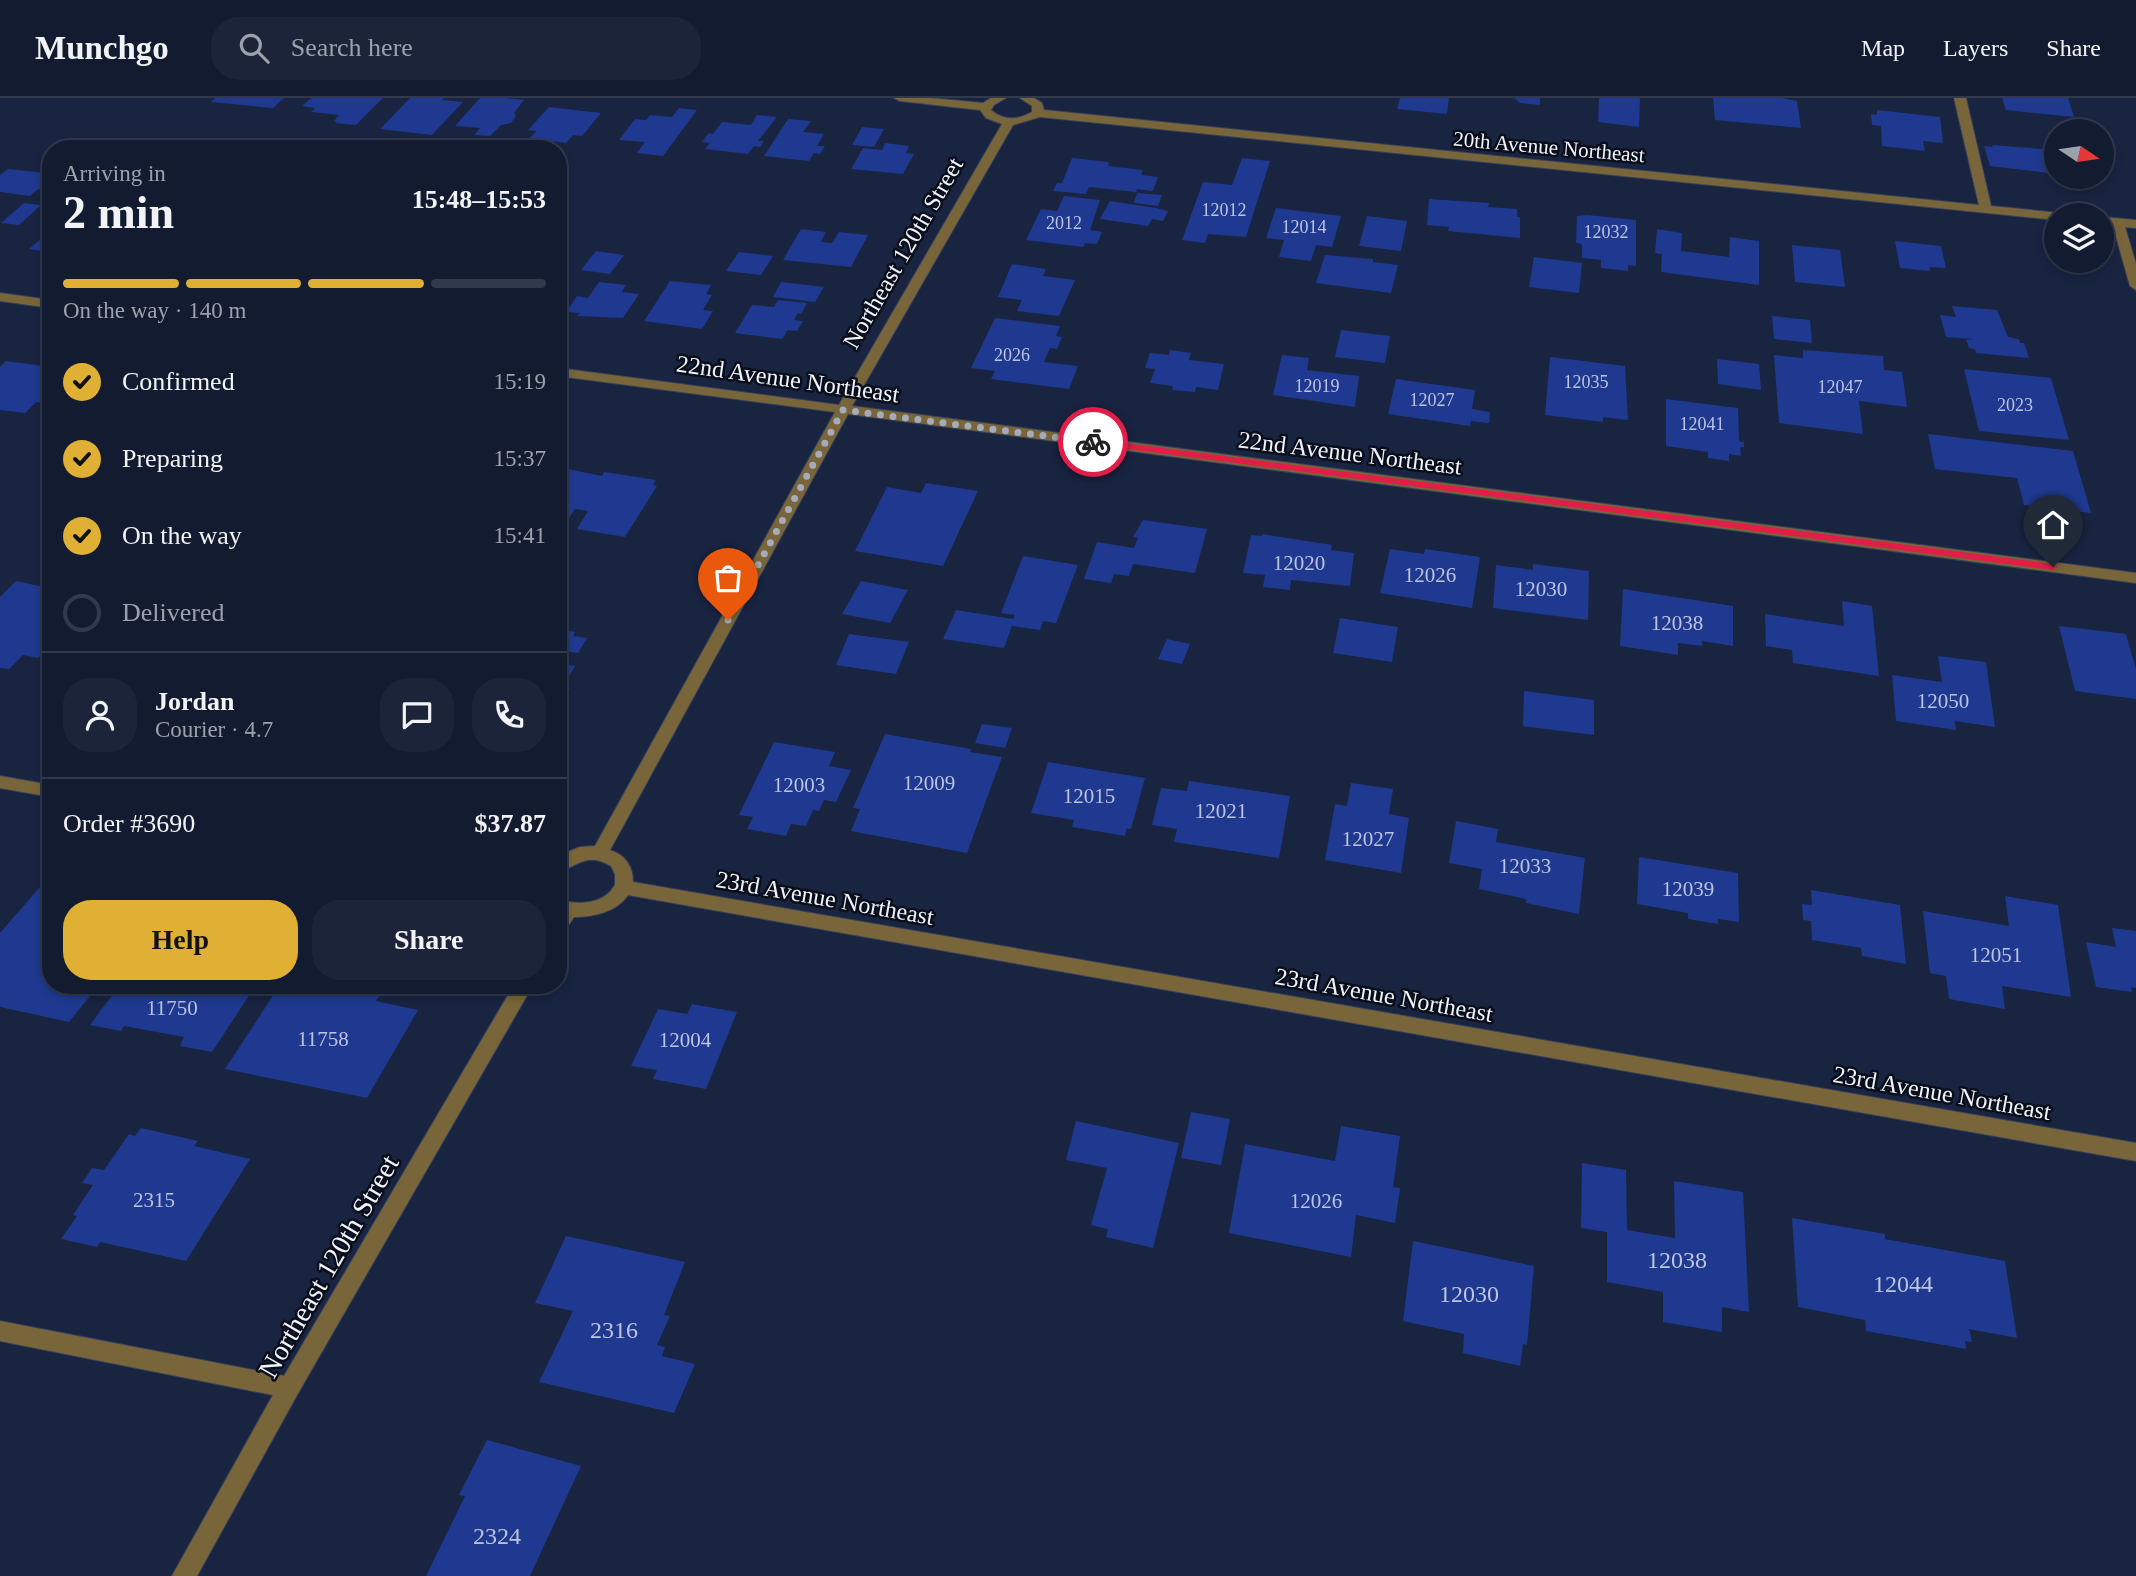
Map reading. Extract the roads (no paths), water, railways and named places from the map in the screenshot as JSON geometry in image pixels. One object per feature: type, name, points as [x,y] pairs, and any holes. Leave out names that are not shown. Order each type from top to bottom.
[{"type":"street","points":[[900,98],[985,107],[1000,98]]},
{"type":"street","points":[[985,107],[985,111],[993,118],[1009,122],[1026,120],[1038,113],[1038,105],[1026,98]]},
{"type":"street","points":[[1960,98],[1986,210]]},
{"type":"street","name":"20th Avenue Northeast","points":[[1038,113],[2044,215]]},
{"type":"street","name":"Northeast 120th Street","points":[[600,853],[843,410],[1009,122]]},
{"type":"street","points":[[2114,222],[2136,224]]},
{"type":"street","points":[[2118,222],[2136,286]]},
{"type":"street","points":[[0,297],[42,303]]},
{"type":"street","name":"22nd Avenue Northeast","points":[[567,373],[2136,578]]},
{"type":"street","points":[[0,782],[42,789]]},
{"type":"street","points":[[567,859],[572,856],[600,853],[618,861],[624,868],[623,887],[607,905],[567,914]]},
{"type":"street","name":"23rd Avenue Northeast","points":[[623,887],[2136,1152]]},
{"type":"street","name":"Northeast 120th Street","points":[[184,1576],[289,1388],[519,994]]},
{"type":"street","points":[[0,1331],[289,1388]]}]
